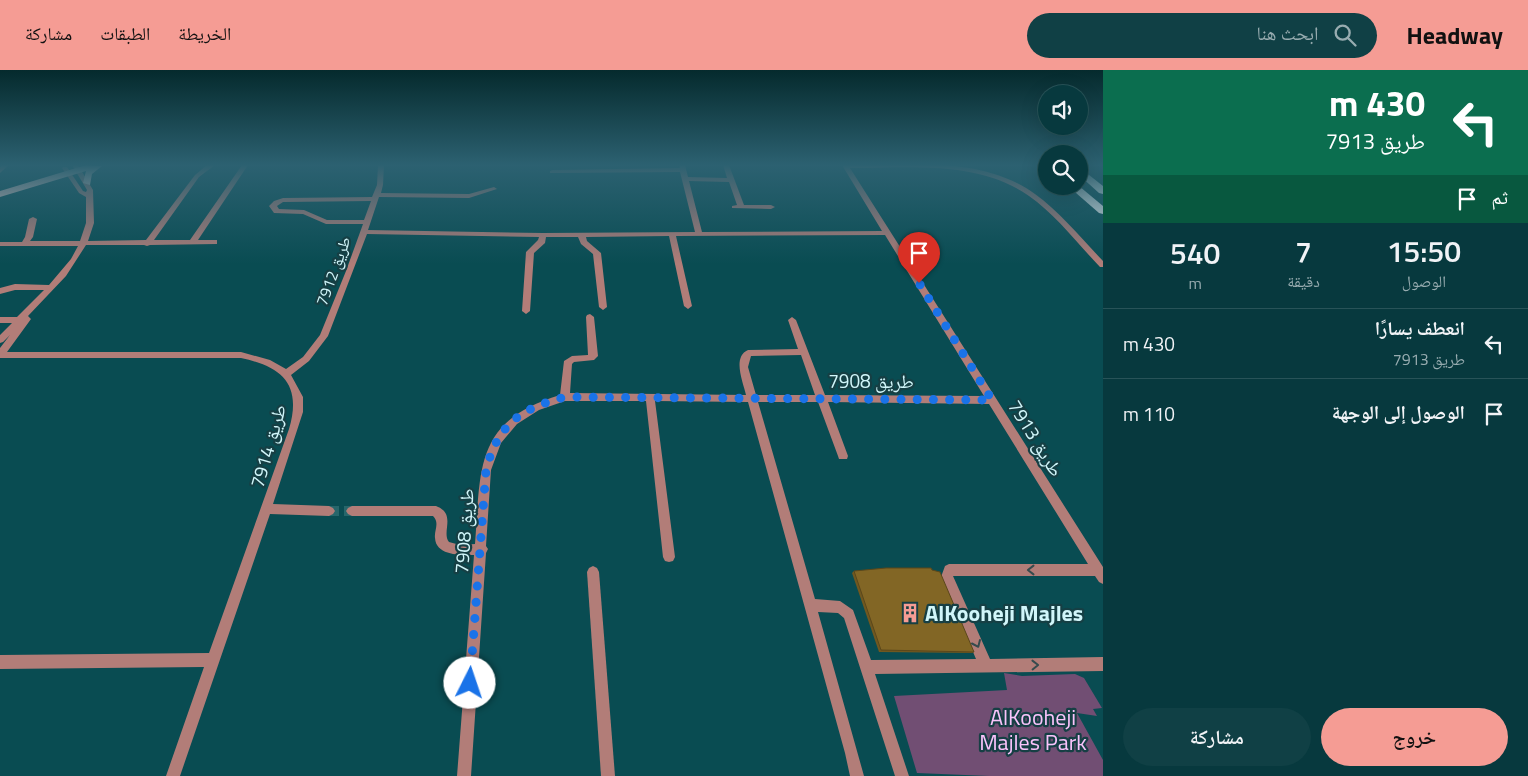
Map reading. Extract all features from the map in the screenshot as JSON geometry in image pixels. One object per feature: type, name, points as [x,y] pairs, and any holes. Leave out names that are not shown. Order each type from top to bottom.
[{"type":"highway","points":[[1088,198],[1103,210]]},
{"type":"highway","points":[[1091,198],[1103,210]]},
{"type":"street","points":[[0,340],[38,302],[83,245],[91,221],[92,208],[89,198]]},
{"type":"street","points":[[146,244],[181,198]]},
{"type":"street","points":[[192,243],[223,198]]},
{"type":"street","points":[[347,198],[283,200],[276,202],[273,206],[278,211],[308,213],[323,221],[367,222]]},
{"type":"street","name":"طريق 7912","points":[[287,373],[309,355],[324,336],[376,198]]},
{"type":"street","points":[[690,198],[698,234]]},
{"type":"street","points":[[736,198],[738,207],[771,207]]},
{"type":"street","name":"طريق 7913","points":[[866,198],[1101,574]]},
{"type":"street","points":[[1036,198],[1103,265]]},
{"type":"street","points":[[24,244],[29,237],[33,218]]},
{"type":"street","points":[[363,232],[543,235],[888,233]]},
{"type":"street","points":[[672,234],[688,306]]},
{"type":"street","points":[[526,311],[530,252],[542,242],[543,235]]},
{"type":"street","points":[[581,235],[584,242],[597,253],[603,307]]},
{"type":"street","points":[[0,244],[83,245],[214,242]]},
{"type":"street","points":[[0,291],[14,287],[50,288]]},
{"type":"street","points":[[0,354],[33,312],[38,302]]},
{"type":"street","points":[[565,397],[566,363],[572,359],[591,358],[594,356],[590,317]]},
{"type":"street","points":[[0,320],[19,320]]},
{"type":"street","points":[[792,320],[843,456]]},
{"type":"street","points":[[804,352],[748,353],[743,367],[857,776]]},
{"type":"street","points":[[0,354],[241,355],[264,360],[287,373]]},
{"type":"street","name":"طريق 7914","points":[[174,776],[294,430],[300,405],[293,383],[287,373]]},
{"type":"street","name":"طريق 7908","points":[[464,776],[482,549],[486,470],[491,451],[502,433],[519,416],[539,404],[565,397],[992,400]]},
{"type":"street","points":[[650,398],[669,557]]},
{"type":"street","points":[[267,508],[329,511]]},
{"type":"street","points":[[352,511],[436,511],[441,514],[443,520],[440,535],[441,542],[445,547],[454,550],[482,549]]},
{"type":"street","points":[[986,666],[947,577],[949,570],[1080,570],[1101,574]]},
{"type":"street","points":[[593,572],[608,776]]},
{"type":"street","points":[[809,605],[831,606],[844,609],[849,614],[901,774]]},
{"type":"street","points":[[0,662],[214,660]]},
{"type":"street","points":[[866,667],[1103,664]]},
{"type":"green space","name":"AlKooheji Majles Park","points":[[1004,673],[1022,676],[1075,674],[1084,678],[1102,708],[1093,709],[1097,716],[1077,713],[1103,760],[1103,776],[989,776],[917,773],[894,696],[1007,690]]},
{"type":"building","name":"AlKooheji Majles","points":[[886,568],[931,568],[940,572],[974,652],[881,650],[854,571]]},
{"type":"tunnel","points":[[329,511],[352,511]]},
{"type":"place","name":"AlKooheji Majles","points":[[910,613]]},
{"type":"route","points":[[470,683],[482,549],[486,470],[491,451],[502,433],[519,416],[539,404],[565,397],[992,400],[919,283]]}]
